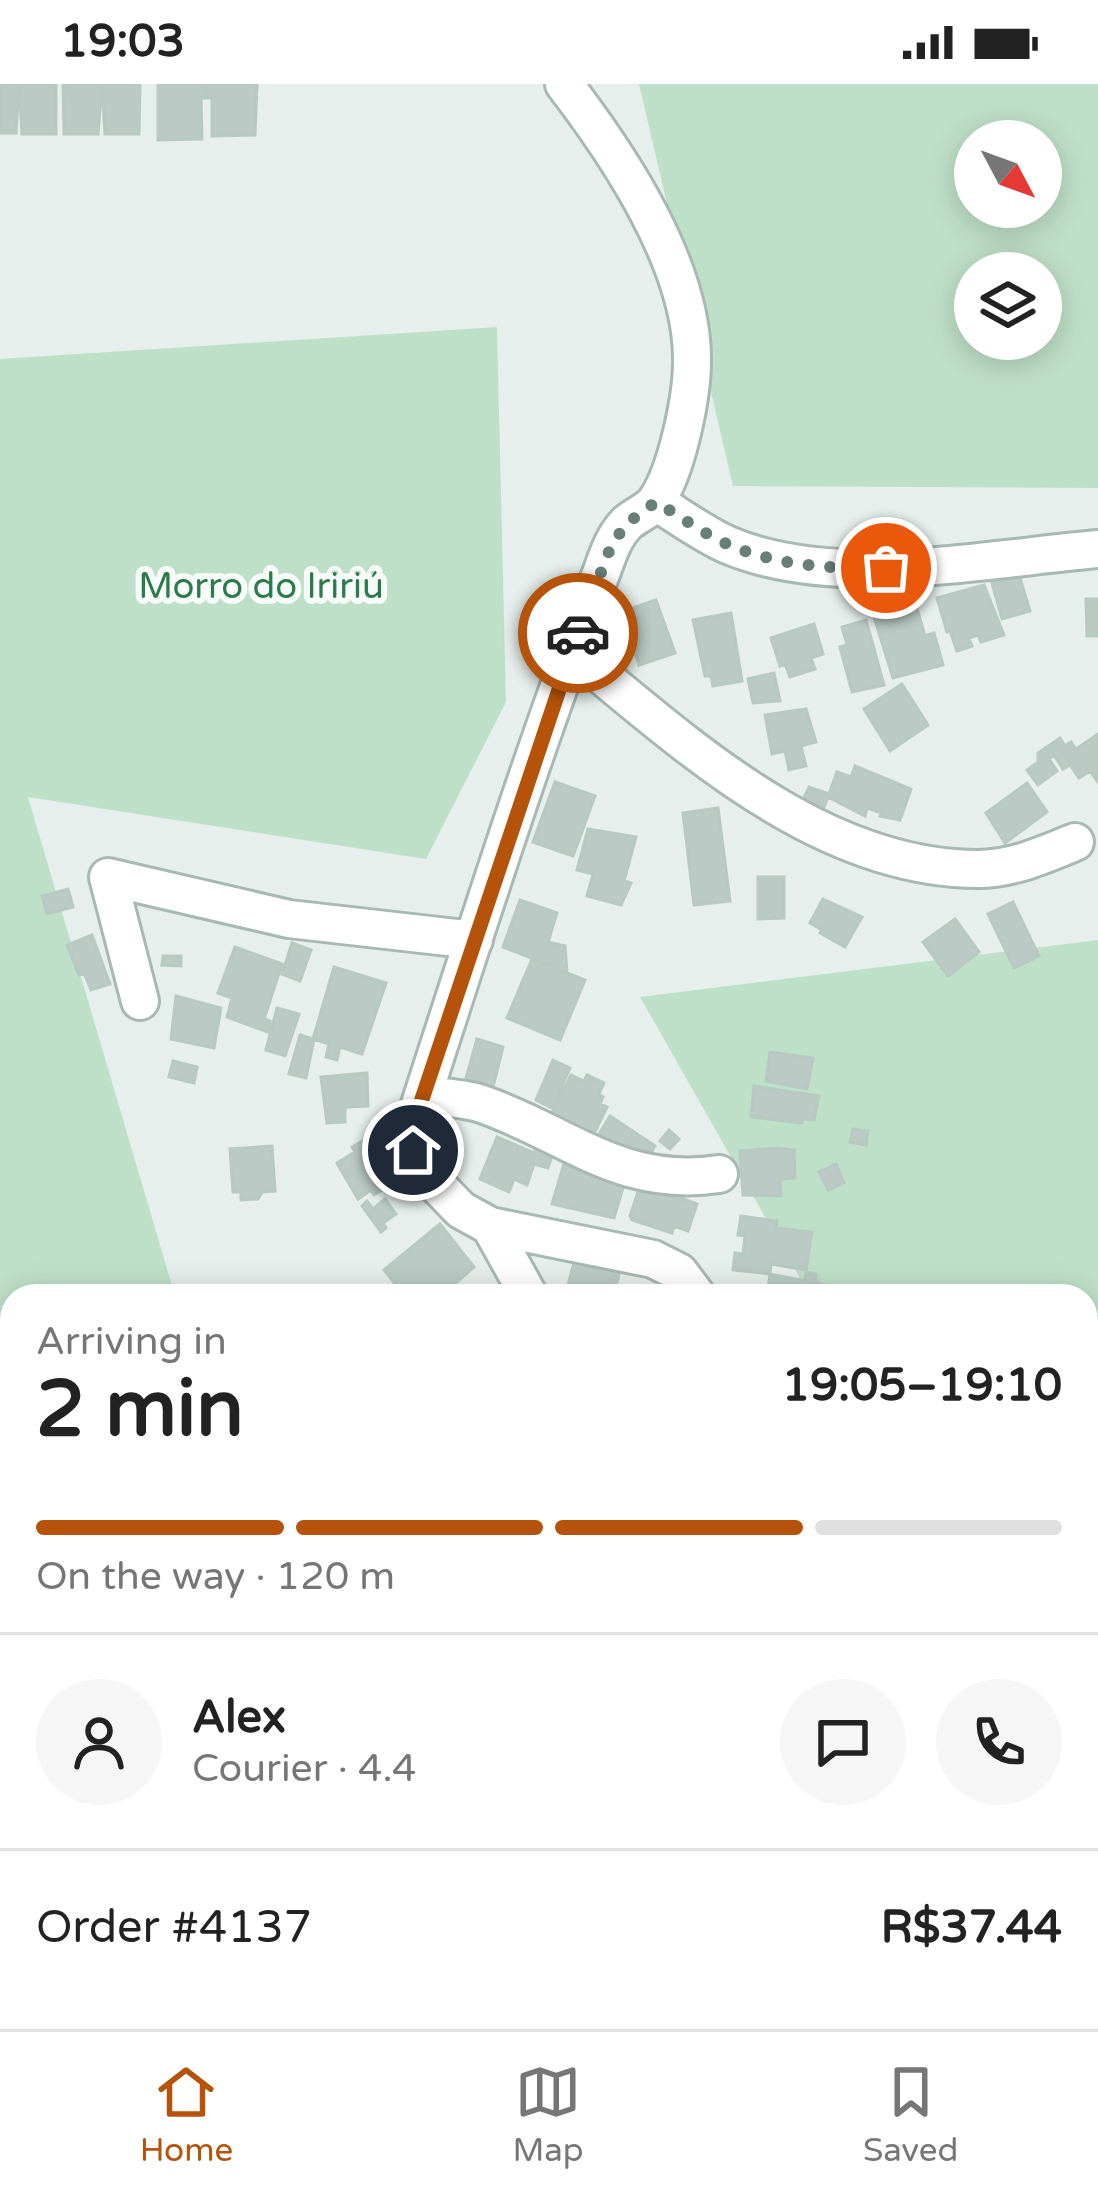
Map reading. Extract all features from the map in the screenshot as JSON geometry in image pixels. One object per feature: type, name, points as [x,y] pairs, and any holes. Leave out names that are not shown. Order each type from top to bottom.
[{"type":"street","points":[[563,84],[596,128],[668,252],[684,296],[692,356],[690,395],[680,440],[656,502],[626,524],[611,546],[571,650],[414,1123],[413,1150],[429,1177],[461,1210],[490,1226],[653,1258],[679,1272],[688,1284]]},
{"type":"street","points":[[656,502],[728,544],[827,569],[1098,549]]},
{"type":"street","points":[[571,650],[709,759],[828,833],[886,854],[980,869],[1037,858],[1075,842]]},
{"type":"street","points":[[140,1001],[108,877],[289,919],[474,940]]},
{"type":"street","points":[[423,1095],[473,1101],[562,1143],[652,1176],[718,1174]]},
{"type":"street","points":[[490,1226],[522,1284]]},
{"type":"green space","points":[[639,84],[1098,84],[1098,488],[733,486]]},
{"type":"green space","name":"Morro do Iririú","points":[[497,327],[506,702],[426,859],[28,797],[171,1284],[0,1284],[0,359]]},
{"type":"green space","name":"Morro do Iririú","points":[[1098,940],[1098,1284],[803,1284],[640,997]]},
{"type":"building","points":[[0,84],[19,84],[16,133],[0,133]]},
{"type":"building","points":[[19,84],[56,84],[56,134],[22,134]]},
{"type":"building","points":[[63,84],[102,84],[98,134],[64,134]]},
{"type":"building","points":[[102,84],[140,84],[139,134],[105,134]]},
{"type":"building","points":[[158,84],[206,84],[206,98],[201,98],[202,139],[158,140]]},
{"type":"building","points":[[206,84],[257,84],[255,135],[212,136],[212,98],[206,98]]},
{"type":"building","points":[[1019,575],[1030,611],[1002,619],[992,583]]},
{"type":"building","points":[[984,585],[1004,635],[981,642],[978,635],[969,638],[972,646],[957,651],[937,598]]},
{"type":"building","points":[[1086,599],[1098,599],[1098,636],[1087,636]]},
{"type":"building","points":[[656,600],[675,653],[639,665],[621,612]]},
{"type":"building","points":[[916,605],[925,636],[934,633],[943,665],[893,678],[874,617]]},
{"type":"building","points":[[731,613],[742,681],[713,686],[711,676],[705,676],[693,620]]},
{"type":"building","points":[[866,620],[884,685],[852,692],[840,647],[847,645],[842,627]]},
{"type":"building","points":[[814,624],[823,654],[811,658],[815,669],[790,677],[785,664],[780,666],[771,638]]},
{"type":"building","points":[[774,673],[780,701],[753,703],[748,679]]},
{"type":"building","points":[[902,684],[928,725],[890,751],[864,709]]},
{"type":"building","points":[[806,709],[816,742],[801,746],[806,766],[789,770],[785,751],[772,754],[765,715]]},
{"type":"building","points":[[1098,734],[1098,782],[1090,771],[1079,778],[1070,765],[1063,769],[1054,755],[1049,759],[1057,771],[1038,785],[1027,770],[1038,762],[1038,753],[1060,738],[1065,746],[1071,742],[1076,749]]},
{"type":"building","points":[[855,766],[911,789],[900,820],[867,808],[865,816],[828,797],[822,812],[801,804],[809,787],[829,794],[837,772],[851,777]]},
{"type":"building","points":[[555,782],[595,796],[573,856],[533,842]]},
{"type":"building","points":[[1027,783],[1047,812],[1005,843],[986,813]]},
{"type":"building","points":[[718,808],[730,901],[694,905],[683,813]]},
{"type":"building","points":[[588,829],[636,837],[624,881],[631,883],[621,905],[587,896],[593,874],[577,870]]},
{"type":"building","points":[[758,877],[784,877],[784,918],[758,919]]},
{"type":"building","points":[[68,889],[73,907],[47,914],[42,896]]},
{"type":"building","points":[[823,899],[862,917],[845,947],[810,923]]},
{"type":"building","points":[[520,900],[557,913],[548,942],[565,946],[567,972],[503,947]]},
{"type":"building","points":[[1013,902],[1039,956],[1014,968],[988,914]]},
{"type":"building","points":[[955,919],[979,952],[948,976],[923,942]]},
{"type":"building","points":[[92,935],[110,984],[91,990],[67,945]]},
{"type":"building","points":[[292,943],[311,950],[300,981],[282,974]]},
{"type":"building","points":[[235,947],[282,964],[264,1019],[270,1021],[268,1032],[227,1017],[232,998],[218,993]]},
{"type":"building","points":[[163,956],[181,956],[181,966],[162,965]]},
{"type":"building","points":[[532,959],[585,980],[560,1040],[507,1018]]},
{"type":"building","points":[[334,967],[386,983],[362,1054],[340,1047],[337,1060],[326,1057],[329,1044],[314,1039],[306,1078],[289,1074],[300,1035],[313,1039]]},
{"type":"building","points":[[176,996],[221,1008],[214,1048],[171,1039]]},
{"type":"building","points":[[277,1008],[299,1014],[285,1056],[266,1050]]},
{"type":"building","points":[[477,1039],[503,1047],[492,1091],[465,1082]]},
{"type":"building","points":[[770,1052],[813,1058],[807,1089],[766,1081]]},
{"type":"building","points":[[553,1060],[570,1068],[552,1108],[536,1100]]},
{"type":"building","points":[[173,1061],[197,1067],[194,1083],[169,1077]]},
{"type":"building","points":[[367,1073],[368,1106],[345,1107],[345,1122],[327,1123],[321,1077]]},
{"type":"building","points":[[571,1075],[584,1081],[587,1075],[604,1083],[600,1104],[607,1107],[588,1146],[545,1126]]},
{"type":"building","points":[[754,1086],[819,1096],[814,1120],[751,1117]]},
{"type":"building","points":[[610,1116],[655,1146],[644,1164],[594,1142]]},
{"type":"building","points":[[853,1129],[868,1131],[866,1145],[850,1142]]},
{"type":"building","points":[[669,1130],[679,1139],[670,1149],[660,1141]]},
{"type":"building","points":[[371,1136],[397,1181],[358,1199],[337,1163]]},
{"type":"building","points":[[497,1137],[534,1153],[537,1142],[554,1149],[548,1168],[534,1164],[527,1185],[514,1179],[509,1192],[480,1179]]},
{"type":"building","points":[[272,1146],[275,1191],[241,1200],[241,1192],[233,1192],[230,1149]]},
{"type":"building","points":[[794,1150],[795,1178],[780,1179],[781,1196],[743,1195],[740,1151]]},
{"type":"building","points":[[565,1160],[627,1174],[614,1218],[552,1204]]},
{"type":"building","points":[[836,1164],[844,1183],[828,1190],[819,1172]]},
{"type":"building","points":[[641,1183],[697,1204],[688,1231],[674,1226],[672,1233],[632,1220]]},
{"type":"building","points":[[385,1199],[396,1214],[383,1223],[386,1228],[381,1232],[362,1206],[367,1201],[373,1209]]},
{"type":"building","points":[[741,1216],[777,1221],[776,1228],[812,1232],[806,1270],[771,1264],[770,1274],[733,1270],[735,1253],[743,1254],[745,1236],[738,1235]]},
{"type":"building","points":[[440,1224],[474,1267],[455,1284],[395,1284],[384,1270]]},
{"type":"building","points":[[575,1259],[620,1271],[616,1284],[568,1284]]},
{"type":"building","points":[[806,1272],[816,1274],[815,1282],[821,1284],[769,1284],[770,1274],[805,1281]]},
{"type":"way so far","points":[[578,633],[611,546],[626,524],[656,502],[728,544],[779,560],[827,569],[886,568]]},
{"type":"route","points":[[413,1150],[414,1123],[578,633]]}]
